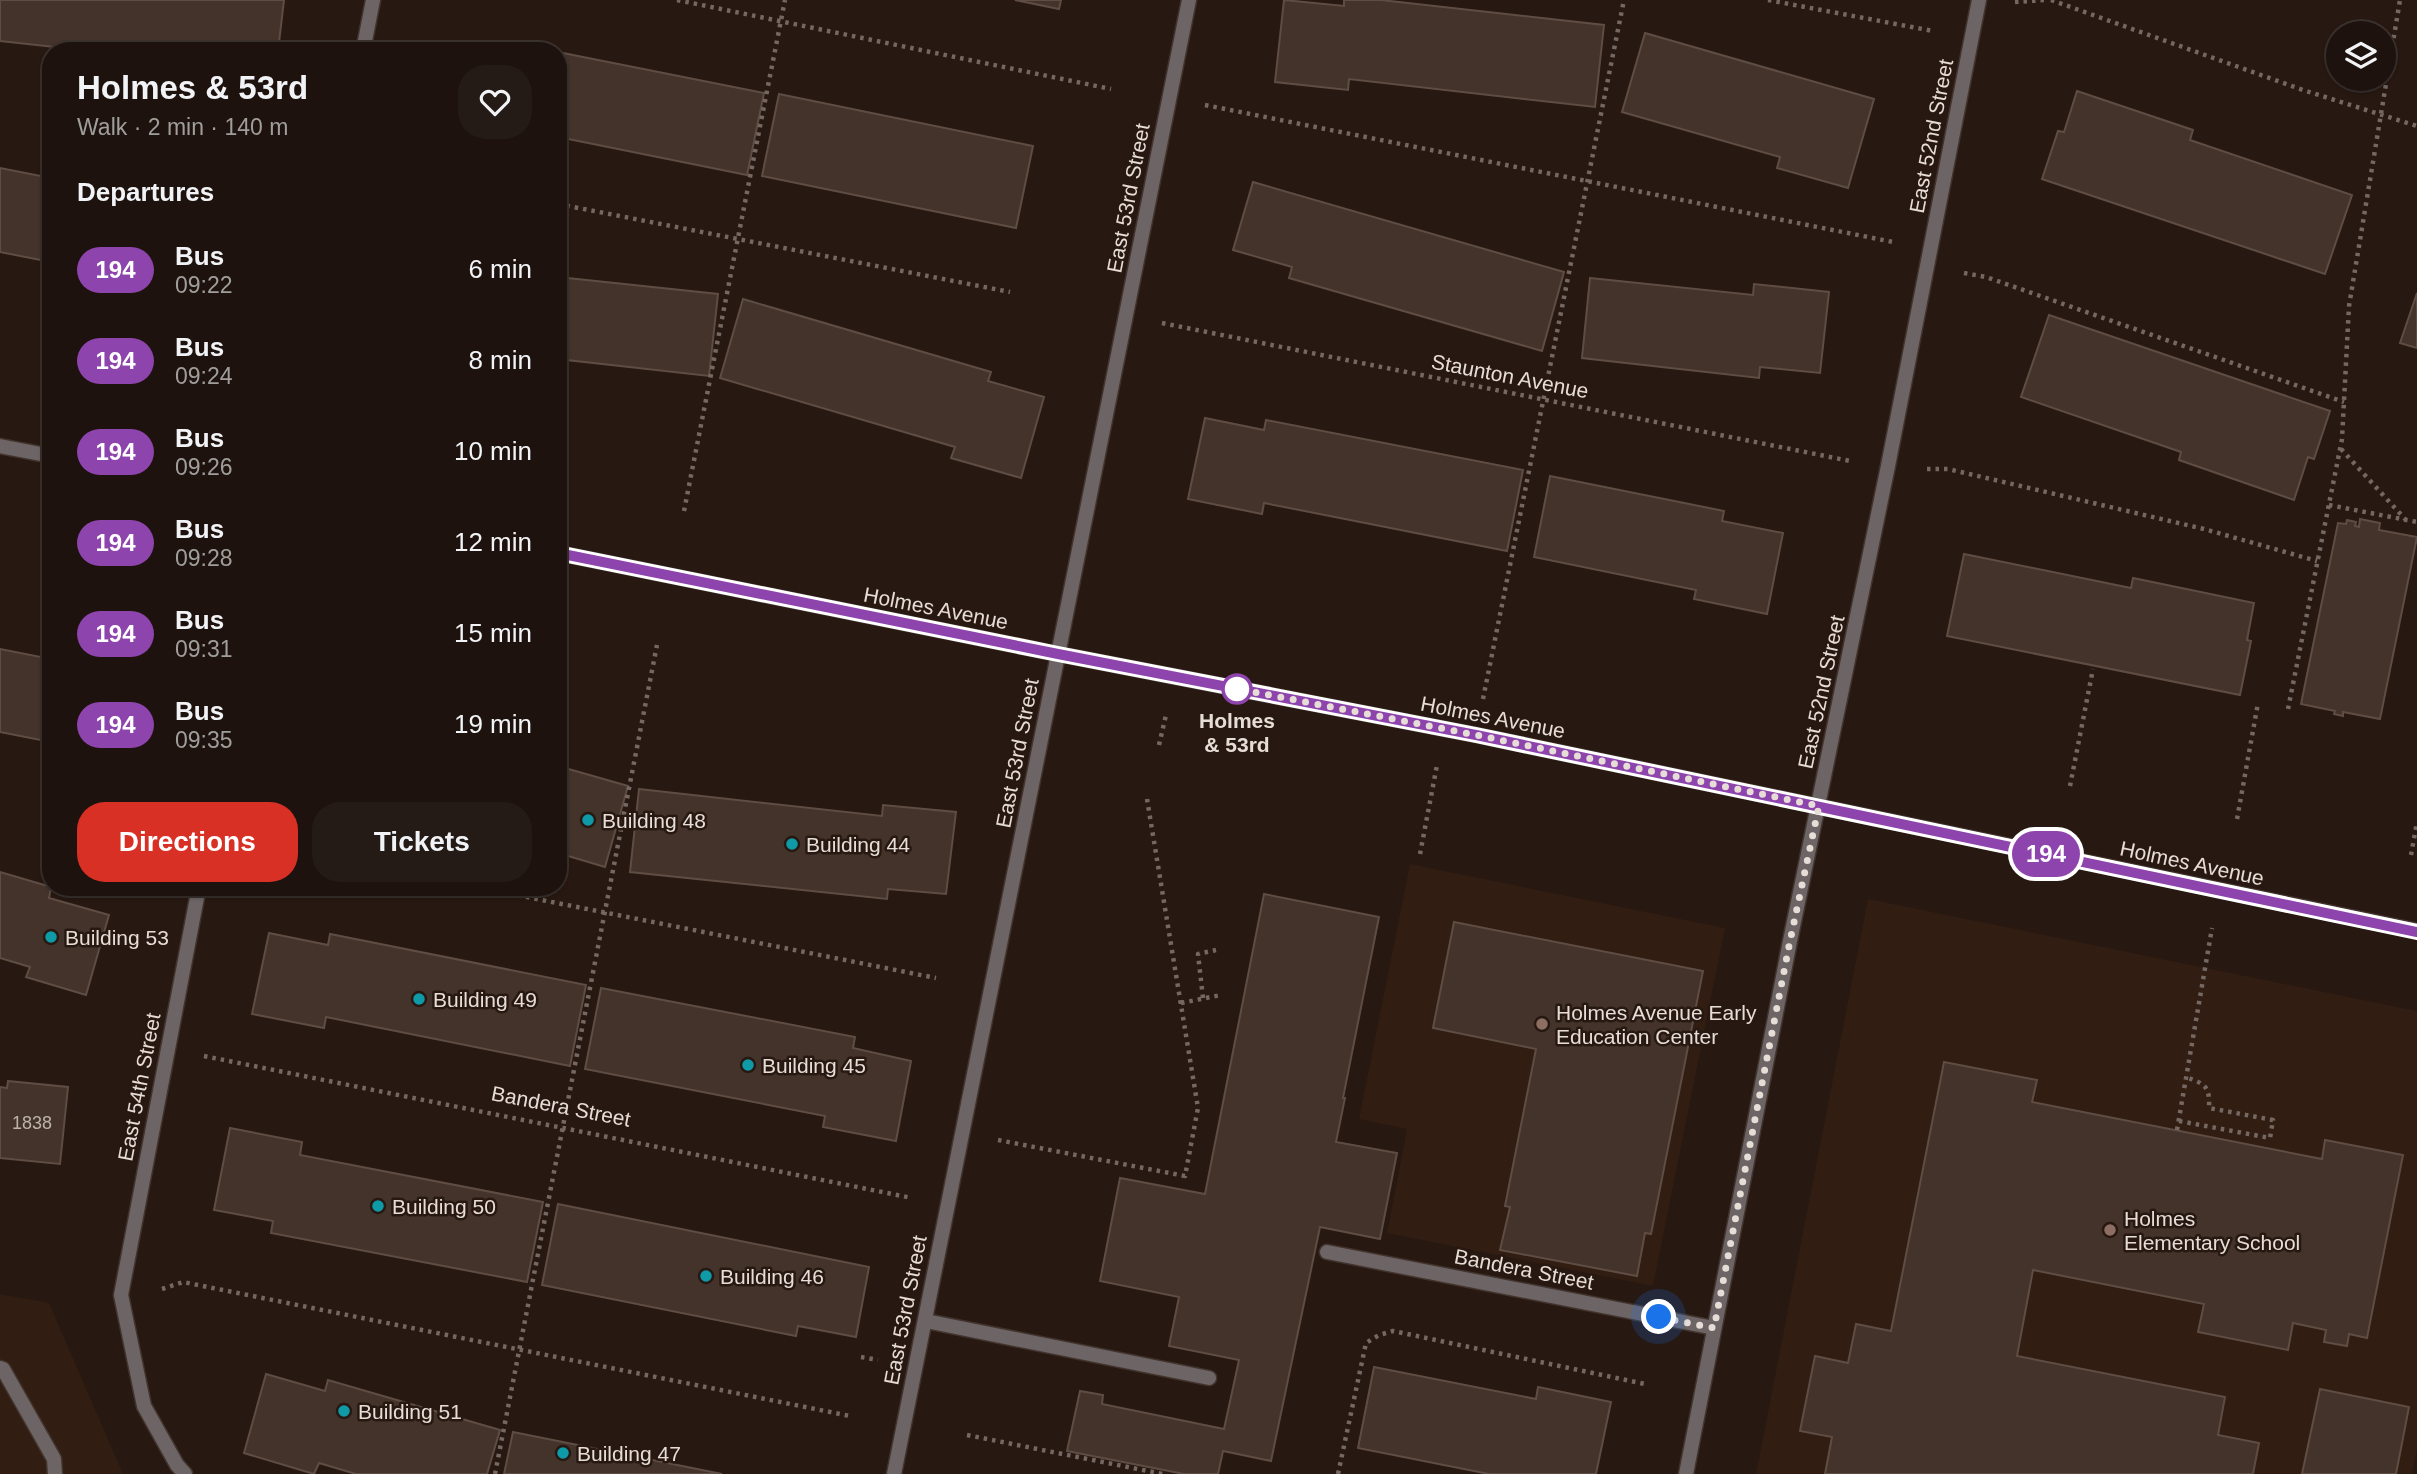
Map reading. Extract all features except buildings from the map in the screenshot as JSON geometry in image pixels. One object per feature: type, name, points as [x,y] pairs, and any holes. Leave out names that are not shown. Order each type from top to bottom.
[{"type":"street","points":[[365,42],[373,0]]},
{"type":"street","name":"East 53rd Street","points":[[894,1474],[1189,0]]},
{"type":"street","name":"East 52nd Street","points":[[1686,1474],[1979,0]]},
{"type":"street","points":[[0,446],[42,454]]},
{"type":"street","name":"Holmes Avenue","points":[[567,555],[1465,733],[2417,932]]},
{"type":"street","name":"East 54th Street","points":[[185,1474],[177,1465],[144,1406],[121,1295],[197,896]]},
{"type":"street","name":"Bandera Street","points":[[1327,1252],[1714,1328]]},
{"type":"street","points":[[926,1321],[1209,1378]]},
{"type":"street","points":[[0,1368],[54,1459],[55,1474]]},
{"type":"path","points":[[677,0],[1111,89]]},
{"type":"path","points":[[684,512],[785,0]]},
{"type":"path","points":[[1489,673],[1625,0]]},
{"type":"path","points":[[1768,0],[1938,32]]},
{"type":"path","points":[[2014,2],[2045,0]]},
{"type":"path","points":[[2051,0],[2291,86],[2417,126]]},
{"type":"path","points":[[2288,709],[2340,448],[2349,306],[2400,0]]},
{"type":"path","points":[[1205,105],[1901,243]]},
{"type":"path","points":[[567,206],[1010,292]]},
{"type":"path","points":[[1959,272],[1986,277],[2344,402]]},
{"type":"path","name":"Staunton Avenue","points":[[1160,322],[1854,461]]},
{"type":"path","points":[[2340,448],[2406,520]]},
{"type":"path","points":[[1921,470],[1948,469],[2204,529],[2317,561]]},
{"type":"path","points":[[2329,505],[2417,522]]},
{"type":"path","points":[[495,1474],[657,645]]},
{"type":"path","points":[[2070,786],[2093,669]]},
{"type":"path","points":[[2237,819],[2258,703]]},
{"type":"path","points":[[1420,854],[1431,797]]},
{"type":"path","points":[[1028,1146],[1185,1176],[1198,1108],[1147,799]]},
{"type":"path","points":[[2411,855],[2417,822]]},
{"type":"path","points":[[520,896],[936,978]]},
{"type":"path","points":[[1203,998],[1198,954],[1216,950]]},
{"type":"path","points":[[2177,1130],[2207,958]]},
{"type":"path","points":[[1181,1003],[1220,995]]},
{"type":"path","name":"Bandera Street","points":[[195,1054],[920,1200]]},
{"type":"path","points":[[2179,1121],[2270,1138],[2273,1120],[2209,1108],[2210,1094],[2203,1083],[2186,1077]]},
{"type":"path","points":[[162,1290],[183,1282],[850,1416]]},
{"type":"path","points":[[1338,1474],[1366,1343],[1379,1335],[1393,1331],[1645,1384]]},
{"type":"path","points":[[862,1357],[886,1362]]},
{"type":"path","points":[[967,1435],[1163,1474]]},
{"type":"shaded area","name":"Holmes Avenue Early Education Center","points":[[1410,864],[1725,928],[1653,1286],[1387,1233],[1407,1129],[1359,1119]]},
{"type":"shaded area","name":"Holmes Elementary School","points":[[1868,899],[2417,1011],[2417,1449],[2412,1474],[1756,1474]]},
{"type":"shaded area","points":[[0,1294],[49,1303],[123,1474],[0,1474]]},
{"type":"bus line","name":"194","points":[[567,555],[1476,735],[2417,932]]},
{"type":"place","name":"Holmes & 53rd","points":[[1237,689]]},
{"type":"place","name":"Building 48","points":[[588,820]]},
{"type":"place","name":"Building 44","points":[[792,844]]},
{"type":"place","name":"Building 53","points":[[51,937]]},
{"type":"place","name":"Building 49","points":[[419,999]]},
{"type":"place","name":"Holmes Avenue Early Education Center","points":[[1542,1024]]},
{"type":"place","name":"Building 45","points":[[748,1065]]},
{"type":"place","name":"Building 50","points":[[378,1206]]},
{"type":"place","name":"Holmes Elementary School","points":[[2110,1230]]},
{"type":"place","name":"Building 46","points":[[706,1276]]},
{"type":"place","name":"Building 51","points":[[344,1411]]},
{"type":"place","name":"Building 47","points":[[563,1453]]},
{"type":"route","points":[[1237,689],[1228,687],[1819,806],[1714,1328],[1659,1317]]}]
